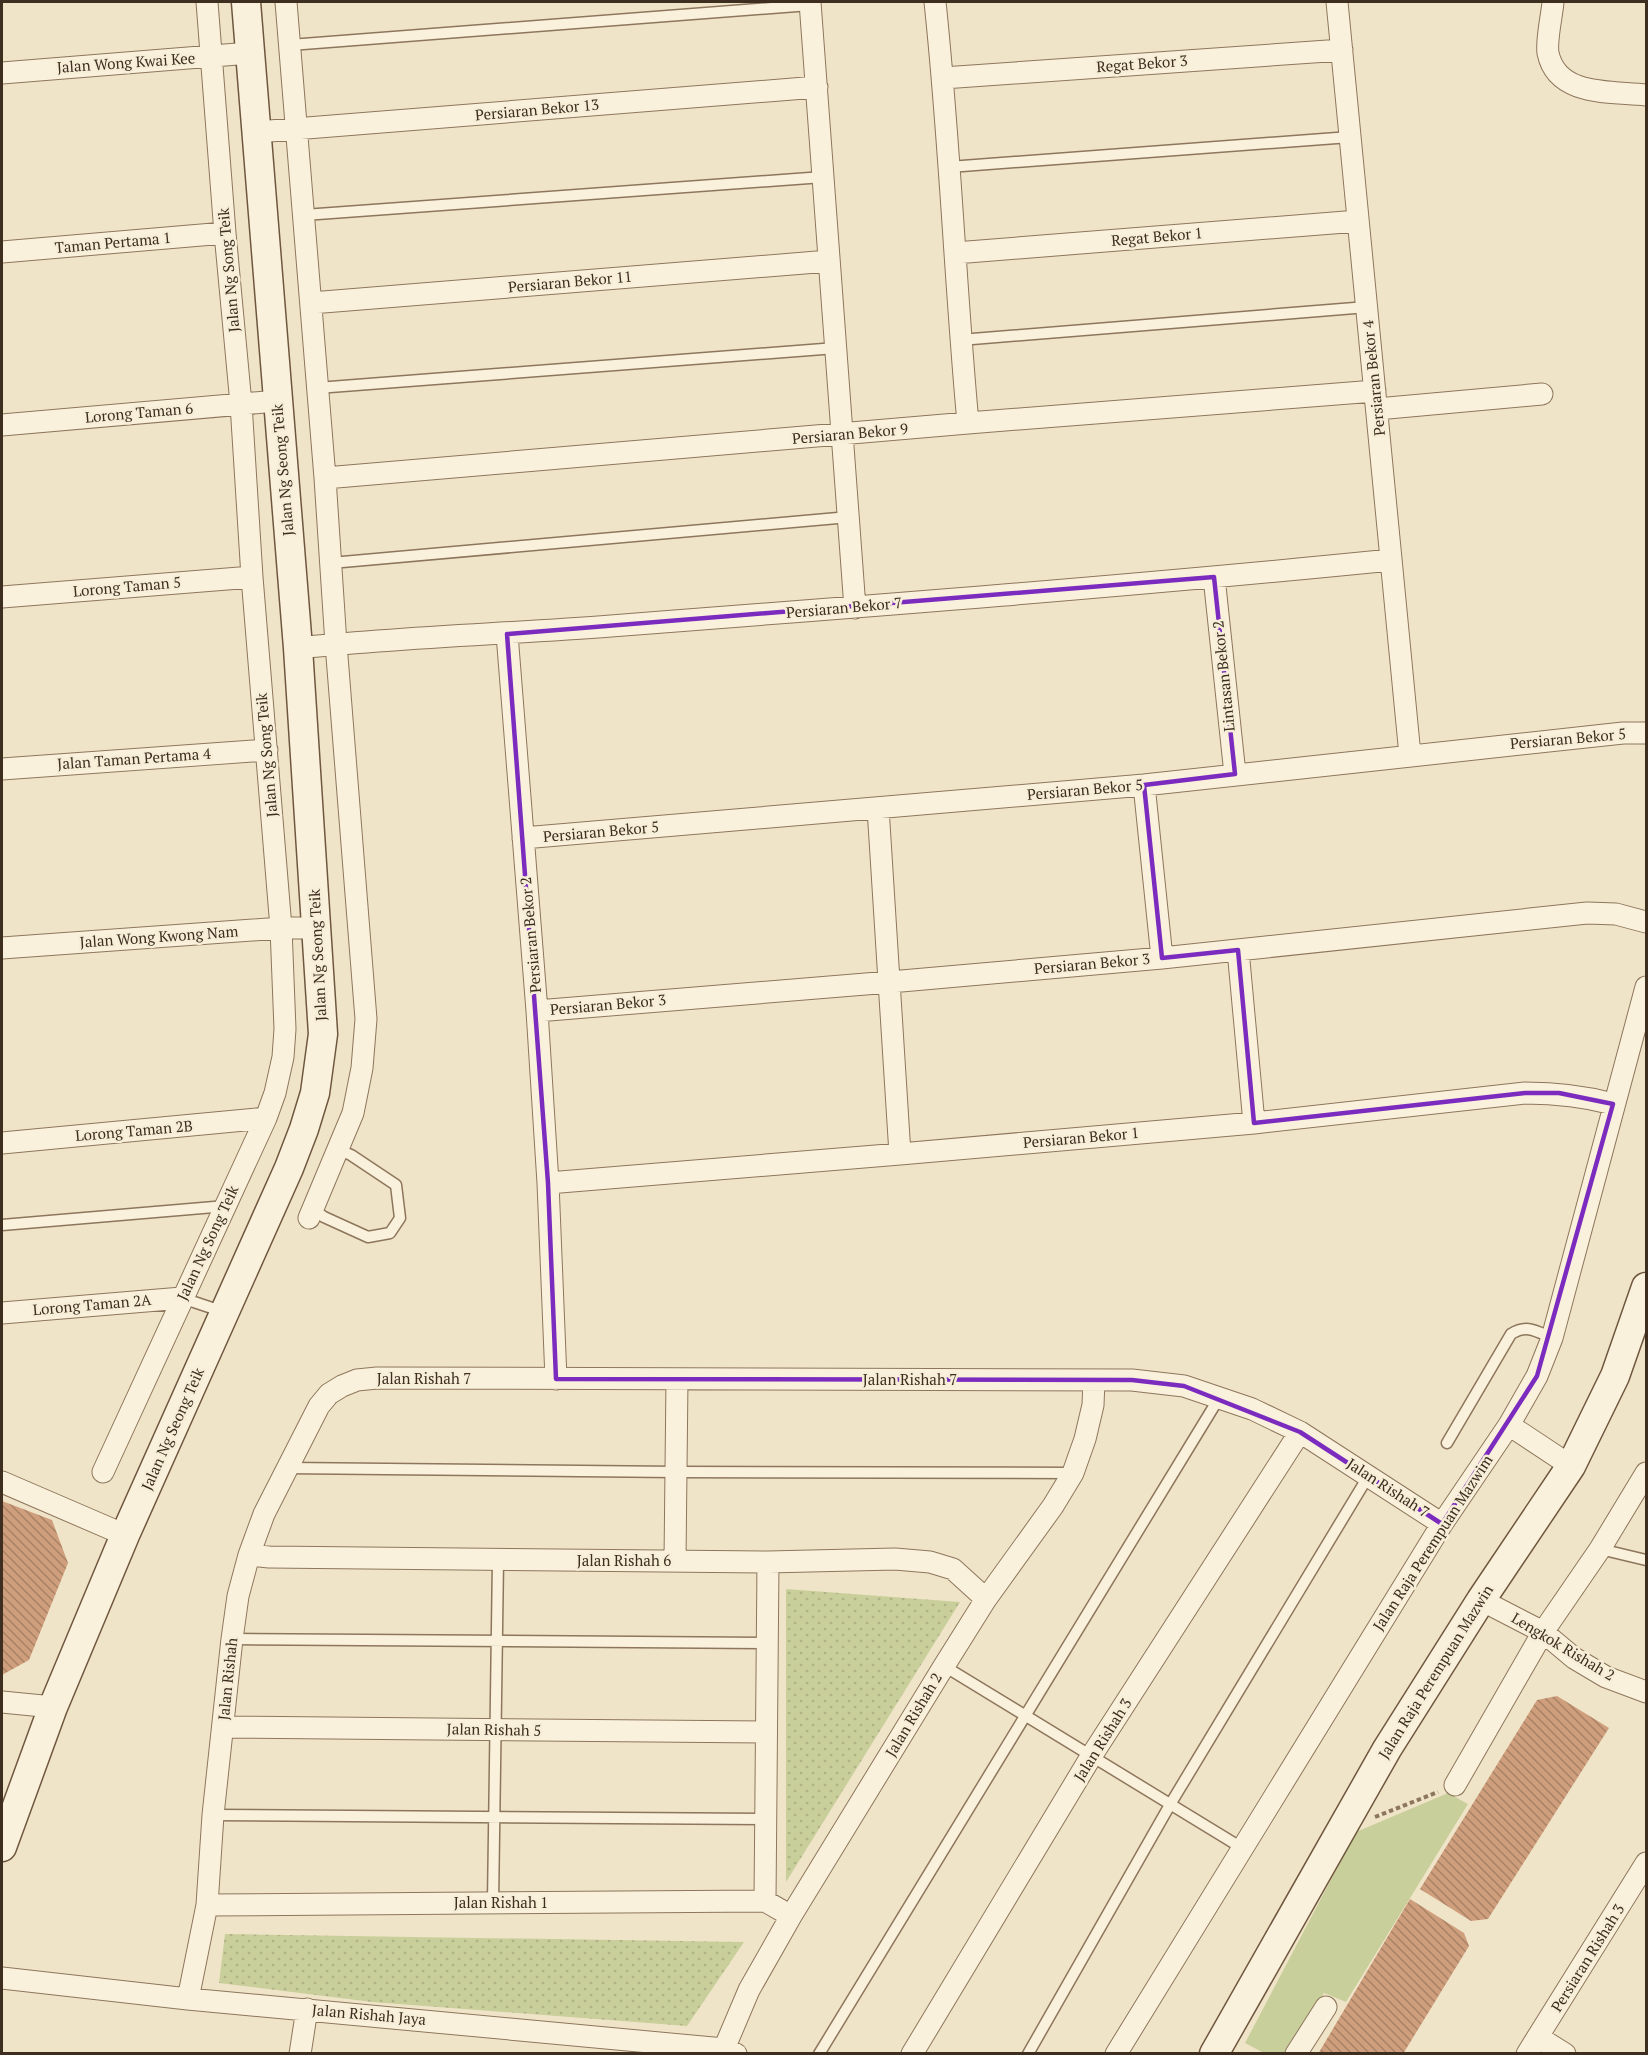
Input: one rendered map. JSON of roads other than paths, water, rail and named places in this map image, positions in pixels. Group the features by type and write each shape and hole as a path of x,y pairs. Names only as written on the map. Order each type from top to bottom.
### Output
{"main road":[{"name":"Jalan Ng Seong Teik","path":"2,1847 53,1707 125,1535 289,1168 315,1093 323,1034 298,648 246,2"},
{"name":"Jalan Raja Perempuan Mazwin","path":"1214,2054 1387,1749 1481,1600 1571,1466 1615,1376 1647,1287"}],"street":[{"name":"Jalan Ng Song Teik","path":"103,1472 266,1118 275,1093 283,1057 285,1029 281,928 252,577 242,404 225,233 207,2"},
{"path":"286,2 298,129 366,1019 362,1068 352,1113 310,1213"},
{"path":"935,2 943,78 960,340 968,423"},
{"name":"Persiaran Bekor 4","path":"1337,2 1410,755"},
{"path":"1553,2 1548,52 1558,76 1580,89 1647,95"},
{"path":"810,3 855,608"},
{"name":"Regat Bekor 3","path":"943,78 1342,50"},
{"name":"Jalan Wong Kwai Kee","path":"2,73 250,53"},
{"name":"Persiaran Bekor 13","path":"257,132 817,87"},
{"name":"Regat Bekor 1","path":"955,253 1358,221"},
{"name":"Taman Pertama 1","path":"2,252 225,233"},
{"name":"Persiaran Bekor 11","path":"311,303 829,261"},
{"name":"Persiaran Bekor 9","path":"325,478 968,423 1376,400 1542,394"},
{"name":"Lorong Taman 6","path":"2,425 277,401"},
{"name":"Persiaran Bekor 7","path":"298,648 855,608 1390,560"},
{"name":"Lorong Taman 5","path":"2,597 252,577"},
{"name":"Lintasan Bekor 2","path":"1214,577 1235,774"},
{"name":"Persiaran Bekor 2","path":"507,634 537,1011 548,1183 556,1379"},
{"name":"Persiaran Bekor 5","path":"523,838 1144,785 1410,755 1623,733 1647,733"},
{"name":"Jalan Taman Pertama 4","path":"2,769 267,750"},
{"path":"1144,785 1162,958"},
{"path":"878,808 900,1154"},
{"name":"Persiaran Bekor 3","path":"537,1011 1162,958 1587,913 1616,914 1647,922"},
{"name":"Jalan Wong Kwong Nam","path":"2,948 281,928 317,928"},
{"path":"1239,950 1254,1123"},
{"name":"Jalan Raja Perempuan Mazwim","path":"1116,2054 1442,1524 1509,1425 1537,1376 1551,1338 1613,1104 1647,987"},
{"name":"Persiaran Bekor 1","path":"548,1183 1254,1123 1525,1093 1559,1093 1613,1104"},
{"name":"Lorong Taman 2B","path":"2,1143 266,1118"},
{"name":"Lorong Taman 2A","path":"2,1313 182,1298"},
{"name":"Jalan Rishah 7","path":"342,1386 357,1380 377,1378 1132,1380 1184,1386 1252,1409 1300,1432 1369,1474 1442,1524"},
{"path":"675,1561 677,1379"},
{"name":"Jalan Rishah 2","path":"730,2051 749,1990 791,1916 986,1599 1053,1506 1073,1473 1088,1428 1093,1405 1094,1380"},
{"name":"Jalan Rishah","path":"188,1999 207,1905 213,1815 238,1596 249,1555 264,1514 286,1468 319,1406 342,1386"},
{"path":"1509,1425 1571,1466"},
{"name":"Jalan Rishah 3","path":"912,2054 1092,1755 1300,1432"},
{"path":"1455,1785 1543,1632 1600,1549 1647,1473"},
{"path":"2,1482 125,1535"},
{"name":"Jalan Rishah 6","path":"249,1555 768,1562 895,1559 930,1562 953,1569 986,1599"},
{"path":"768,1562 765,1901 791,1916"},
{"name":"Lengkok Rishah 2","path":"1481,1600 1543,1632 1574,1658 1606,1677 1647,1692"},
{"path":"2,1702 53,1707"},
{"name":"Jalan Rishah 5","path":"223,1727 765,1732"},
{"name":"Persiaran Rishah 3","path":"1533,2045 1640,1890 1647,1863"},
{"name":"Jalan Rishah 1","path":"207,1905 765,1901"},
{"name":"Jalan Rishah Jaya","path":"2,1978 188,1999 730,2051"},
{"path":"1296,2054 1326,2007"},
{"path":"300,2054 307,2009"},
{"path":"1533,2045 1565,2054"}],"lane":[{"path":"290,45 810,3"},
{"path":"949,167 1350,137"},
{"path":"304,215 823,177"},
{"path":"960,340 1367,307"},
{"path":"317,388 836,348"},
{"path":"331,563 849,517"},
{"path":"310,1213 368,1237 390,1233 400,1218 396,1185 351,1155 337,1149"},
{"path":"2,1225 226,1206"},
{"path":"182,1298 225,1312"},
{"path":"1447,1443 1511,1334 1519,1328 1529,1328 1551,1338"},
{"path":"819,2054 1219,1398"},
{"path":"286,1468 1073,1473"},
{"path":"1028,2054 1171,1803 1369,1474"},
{"path":"1600,1549 1647,1560"},
{"path":"493,1903 498,1560"},
{"path":"232,1640 766,1643"},
{"path":"944,1666 1242,1848"},
{"path":"213,1815 765,1819"}]}
